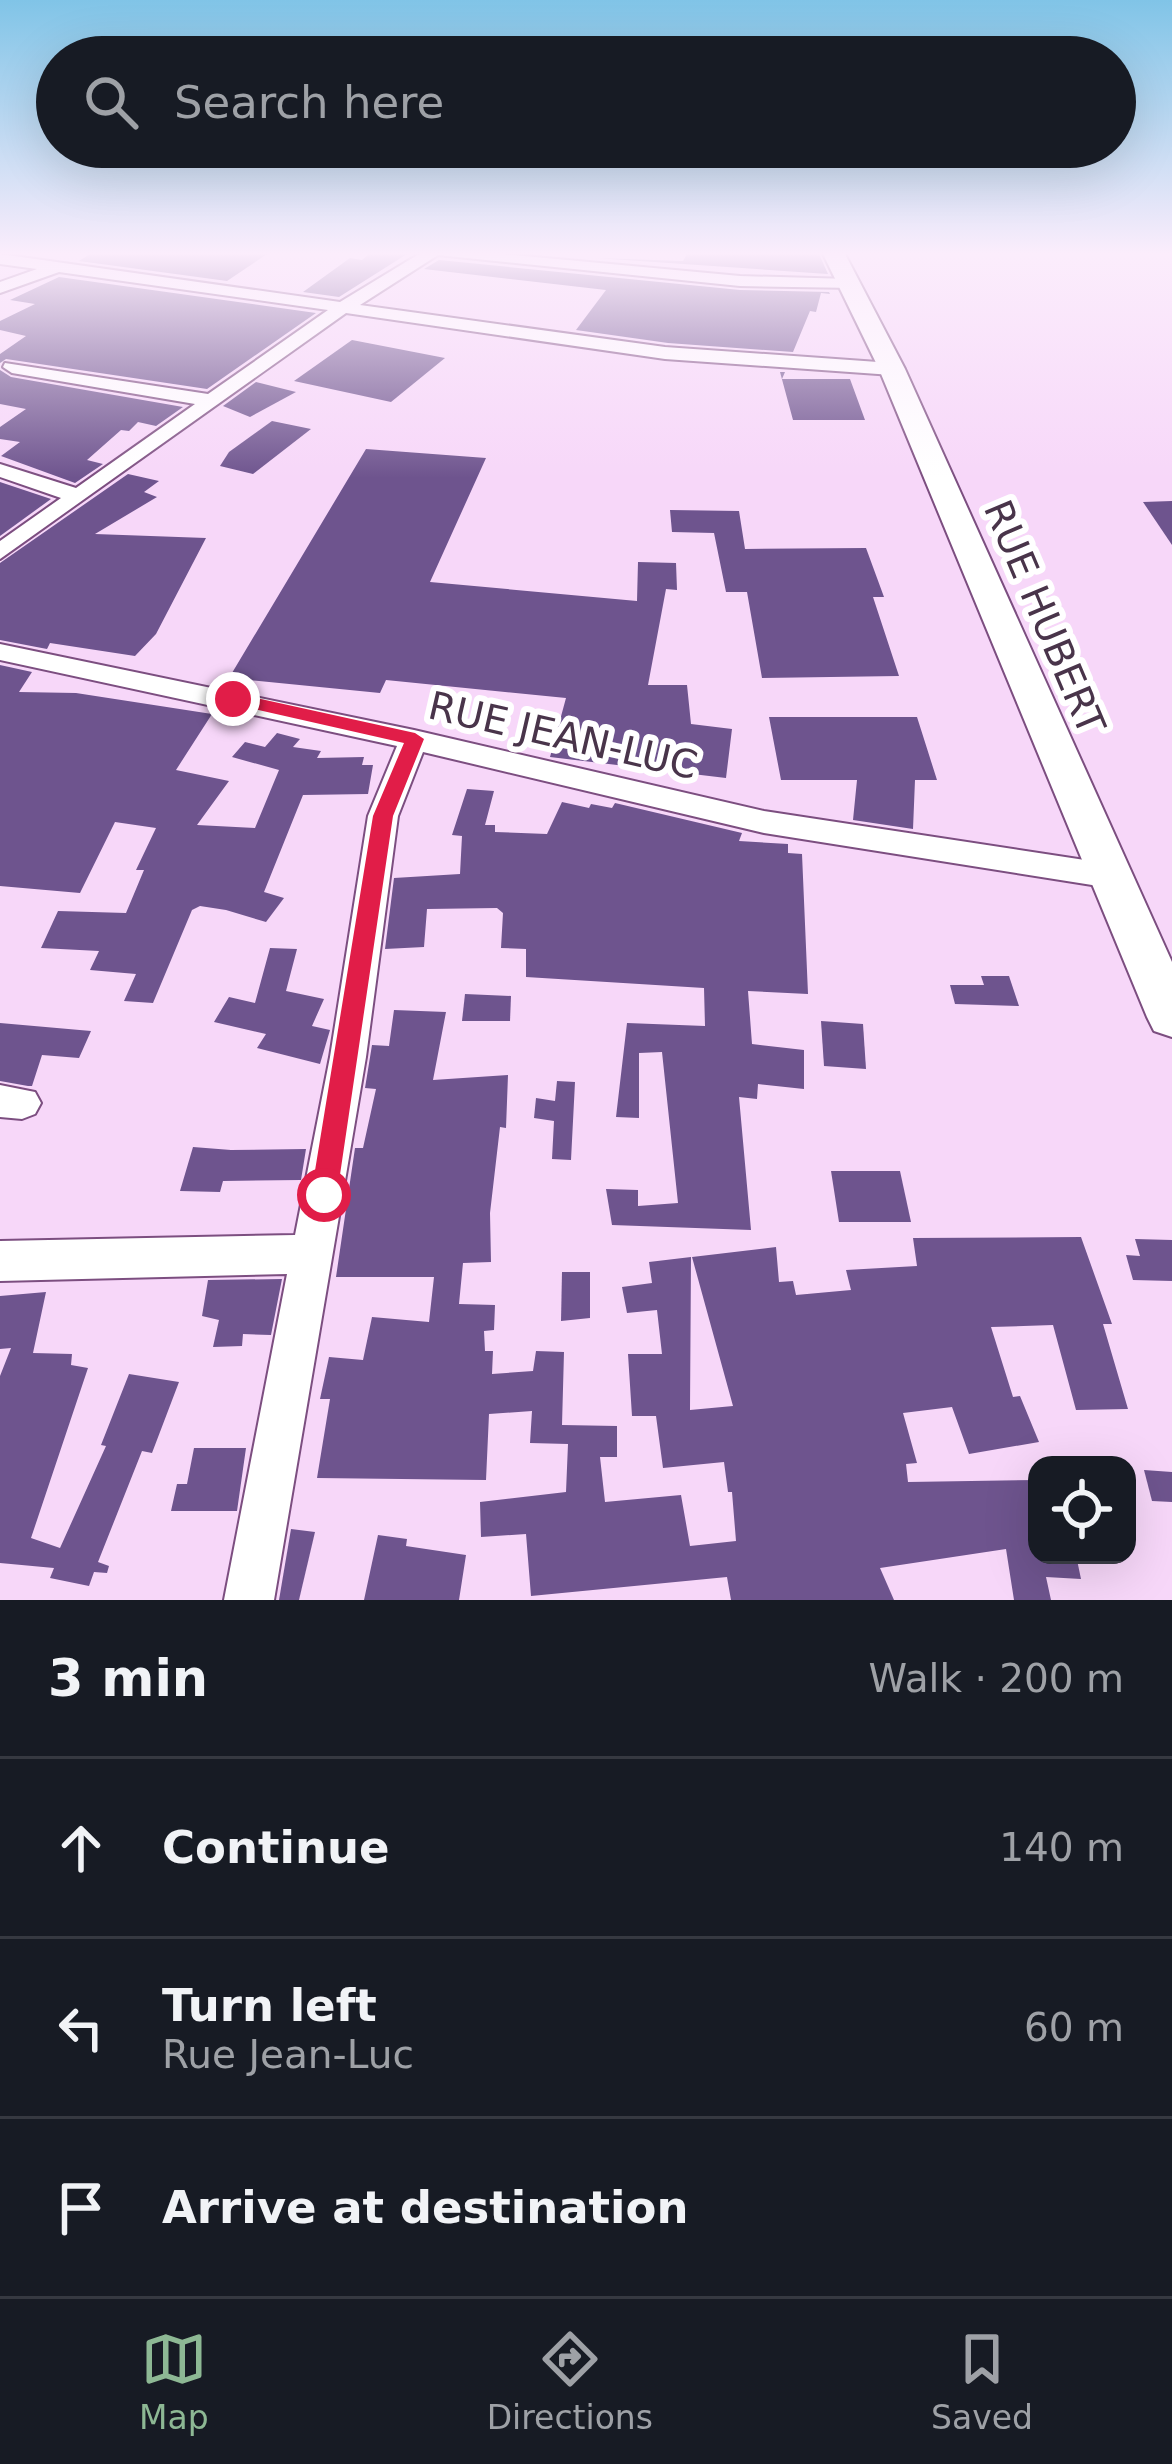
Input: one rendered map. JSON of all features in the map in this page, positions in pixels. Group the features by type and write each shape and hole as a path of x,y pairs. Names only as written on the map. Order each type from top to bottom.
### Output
{"street":[{"path":"0,551 313,329"},
{"path":"489,329 665,352 892,369"},
{"name":"RUE HUBERT","path":"872,329 1172,1017"},
{"path":"12,367 212,401"},
{"path":"0,470 78,496"},
{"name":"RUE JEAN-LUC","path":"1,654 415,739 764,822 1111,876"},
{"path":"249,1600 362,972 383,816 415,739"},
{"path":"0,1261 313,1254"}],"building":[{"path":"294,329 207,389 6,359 0,363 0,354 26,336 0,330"},
{"path":"803,329 793,352 668,343 576,330"},
{"path":"352,340 445,358 391,402 294,381"},
{"path":"0,370 11,377 183,407 156,426 138,422 129,431 121,430 87,460 103,464 75,483 1,456 20,442 0,439 0,427 26,409 0,404"},
{"path":"780,372 785,372 782,379 850,379 865,420 793,420"},
{"path":"256,382 296,392 250,417 223,406"},
{"path":"272,421 311,429 253,474 220,466 229,452"},
{"path":"366,449 486,458 430,582 637,601 638,562 676,563 677,590 666,589 648,685 687,685 691,724 732,729 726,778 550,757 566,698 386,680 380,693 229,678"},
{"path":"128,474 159,481 144,492 157,497 95,534 206,538 156,634 135,656 0,640 0,563"},
{"path":"0,482 51,499 0,536"},
{"path":"1172,501 1172,545 1143,502"},
{"path":"670,510 739,511 745,549 866,548 884,597 873,597 899,676 762,678 747,592 726,592 714,533 672,532"},
{"path":"0,665 32,672 19,692 76,693 212,714 176,770 229,781 197,825 255,828 279,770 232,757 245,742 265,747 277,733 300,739 293,747 321,751 317,758 364,757 362,765 373,765 368,794 303,795 264,892 284,898 266,922 226,910 200,906 192,910 153,1003 124,1001 136,974 90,970 99,951 41,948 58,911 126,913 144,870 136,870 156,828 115,822 80,893 0,886"},
{"path":"769,717 917,717 937,780 915,780 913,829 853,820 857,780 781,780"},
{"path":"467,789 494,791 485,825 495,825 495,832 547,834 562,802 589,808 591,804 612,808 615,803 742,833 739,841 788,844 788,853 802,854 808,994 748,991 752,1044 804,1050 804,1089 758,1084 757,1099 739,1097 751,1230 612,1225 606,1189 638,1190 638,1206 678,1203 662,1052 639,1053 639,1118 616,1117 627,1023 705,1026 704,988 526,977 526,949 501,948 503,913 497,908 427,909 424,947 385,949 394,878 460,874 462,836 452,835"},
{"path":"270,948 297,949 286,991 324,999 312,1026 330,1030 320,1064 257,1048 266,1034 214,1022 229,997 255,1003"},
{"path":"981,976 1009,976 1019,1006 955,1004 950,985 984,985"},
{"path":"465,994 511,996 510,1021 462,1021"},
{"path":"394,1010 446,1012 433,1080 508,1075 506,1128 500,1127 490,1213 491,1262 463,1263 459,1304 495,1305 494,1330 484,1331 485,1351 493,1351 492,1374 533,1371 536,1351 564,1352 562,1425 617,1426 617,1457 600,1457 605,1502 681,1495 690,1546 736,1541 732,1492 728,1492 724,1462 663,1468 656,1416 632,1416 628,1354 662,1354 657,1310 627,1313 622,1287 652,1283 649,1262 691,1257 690,1410 733,1406 692,1257 776,1247 779,1282 793,1281 796,1295 851,1290 846,1270 917,1266 913,1238 1081,1237 1112,1324 1103,1324 1128,1409 1076,1410 1053,1325 991,1327 1013,1397 1020,1396 1039,1442 969,1454 952,1407 903,1413 917,1463 906,1464 908,1482 1028,1480 1028,1564 1078,1564 1081,1579 1046,1577 1051,1600 1014,1600 1006,1549 880,1568 894,1600 731,1600 727,1577 531,1596 526,1534 481,1537 480,1502 566,1492 568,1444 530,1443 532,1411 489,1414 486,1480 317,1478 330,1399 320,1399 329,1357 363,1360 372,1317 429,1322 434,1277 336,1277 355,1148 363,1148 376,1089 365,1088 372,1045 389,1046"},
{"path":"821,1021 863,1024 866,1069 824,1066"},
{"path":"0,1023 91,1031 79,1058 42,1055 32,1086 28,1086 0,1081"},
{"path":"557,1081 575,1082 571,1160 552,1159 554,1121 534,1118 536,1098 555,1101"},
{"path":"193,1147 306,1149 301,1180 223,1181 220,1192 180,1191"},
{"path":"831,1171 900,1171 911,1222 839,1222"},
{"path":"1135,1239 1172,1240 1172,1281 1133,1280 1126,1255 1140,1256"},
{"path":"562,1272 590,1272 590,1318 561,1321"},
{"path":"282,1279 271,1335 243,1334 242,1346 213,1347 219,1320 202,1316 208,1280"},
{"path":"46,1292 33,1353 72,1354 71,1365 88,1368 31,1538 60,1548 106,1446 101,1445 129,1374 179,1382 152,1453 142,1451 98,1562 109,1566 107,1573 94,1572 89,1586 50,1578 54,1568 0,1563 0,1376 11,1348 0,1349 0,1296"},
{"path":"194,1448 246,1448 237,1511 171,1511 177,1484 187,1484"},
{"path":"1144,1470 1172,1472 1172,1502 1152,1501"},
{"path":"291,1529 315,1532 299,1600 279,1600"},
{"path":"378,1535 407,1539 406,1546 466,1555 459,1600 364,1600"}],"route":[{"path":"233,699 415,739 383,816 366,950 324,1195"}]}
